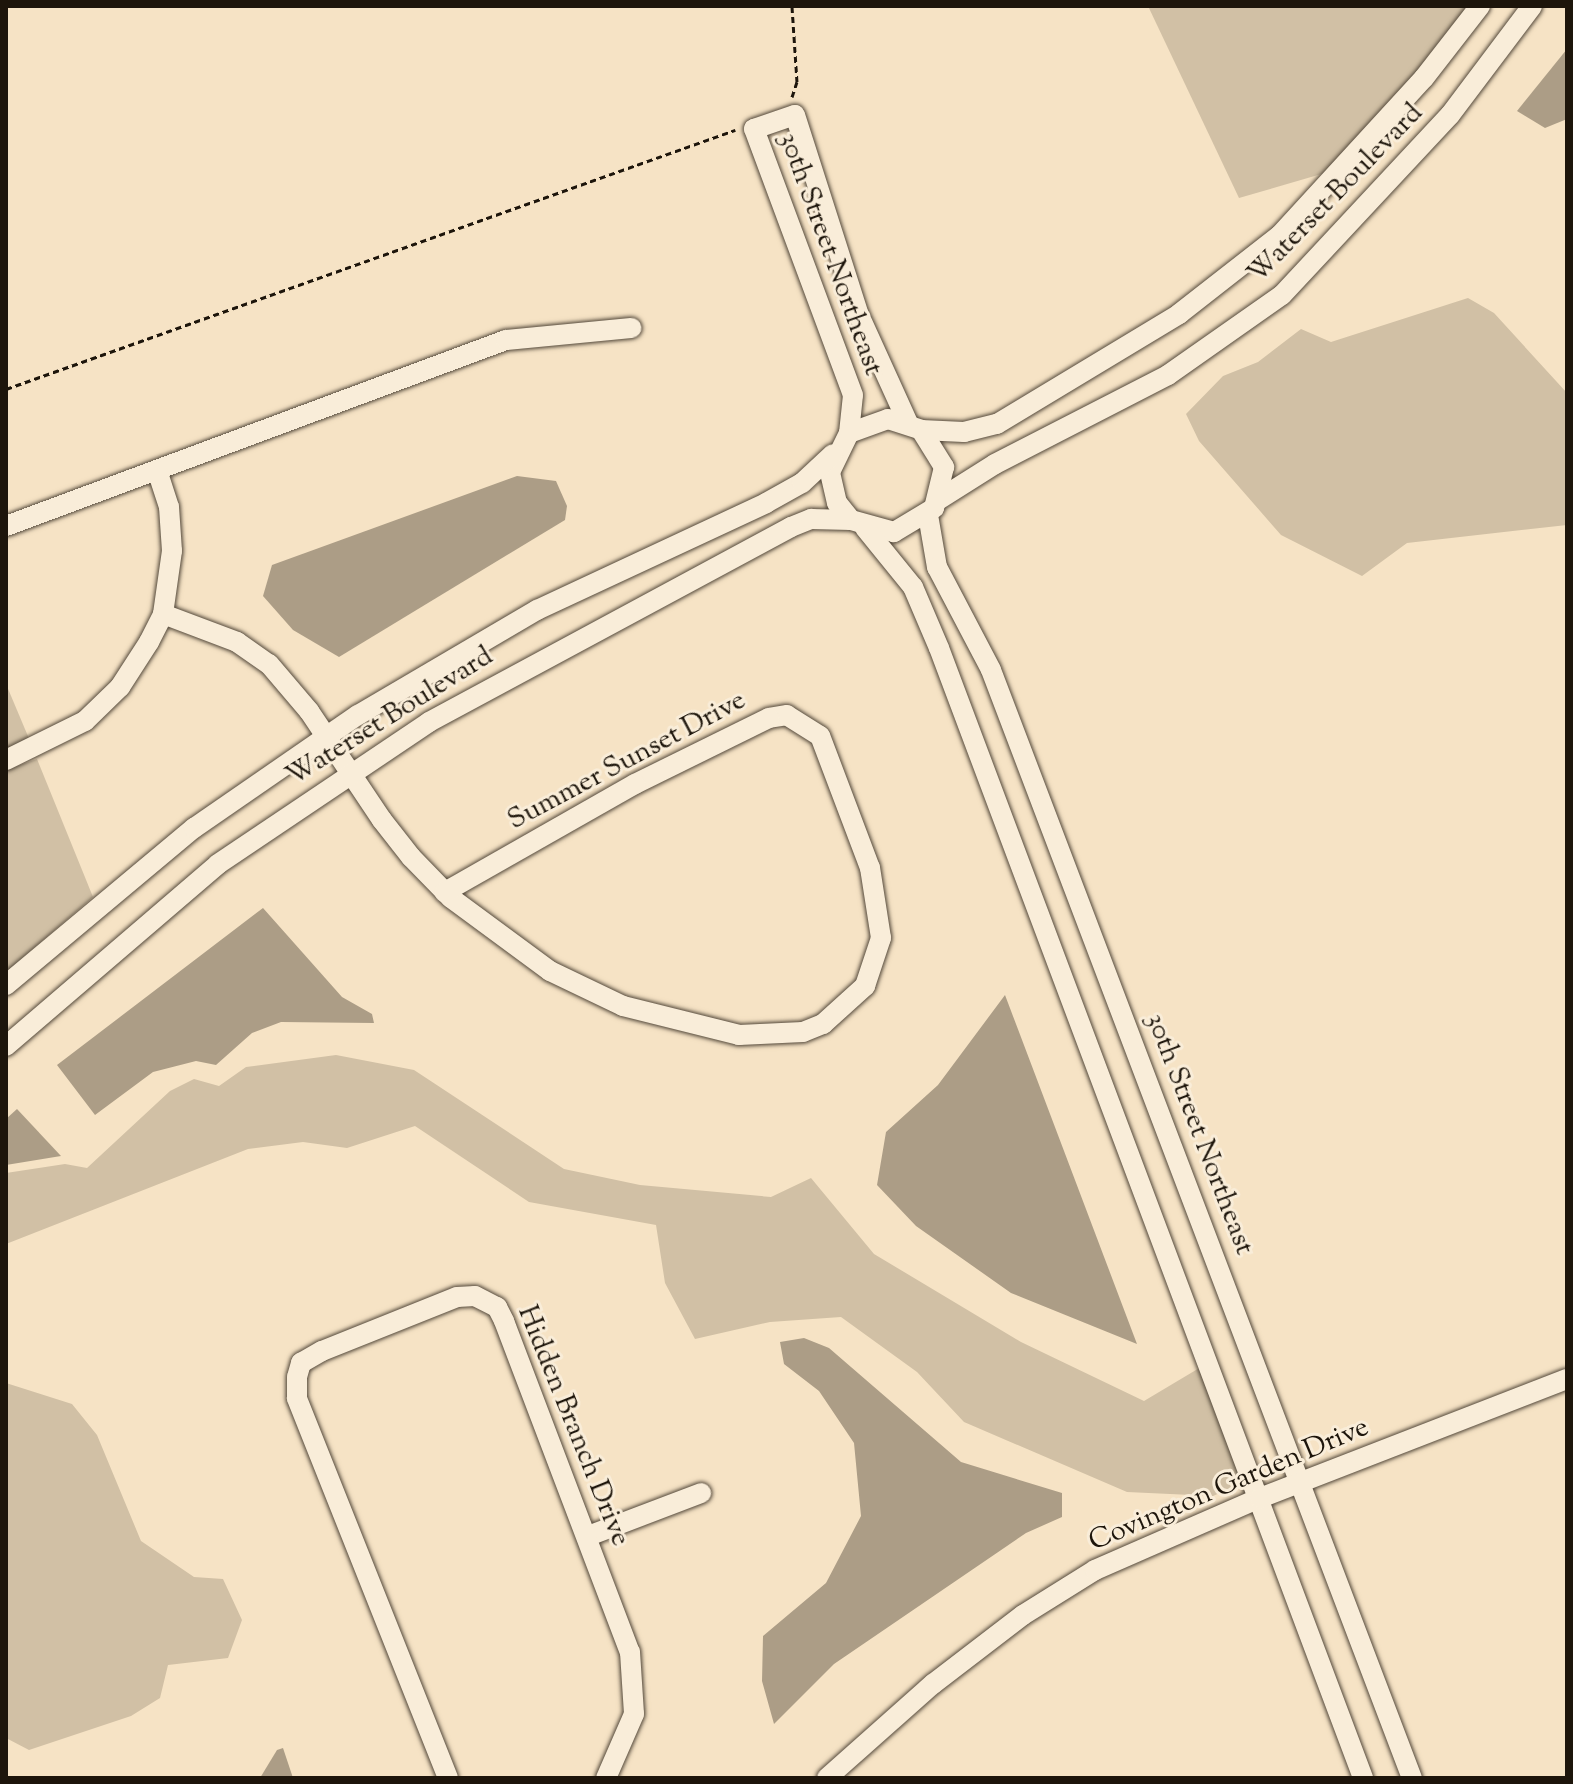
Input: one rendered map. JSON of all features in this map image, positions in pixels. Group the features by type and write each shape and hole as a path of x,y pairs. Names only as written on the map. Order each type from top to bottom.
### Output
{"street":[{"name":"Waterset Boulevard","path":"914,426 964,432 997,424 1226,281 1280,235 1424,78 1480,6"},
{"name":"Waterset Boulevard","path":"933,508 995,464 1168,375 1282,295 1450,115 1532,6"},
{"name":"30th Street Northeast","path":"849,433 853,395 754,129 795,115 859,315 914,426"},
{"path":"6,526 506,340 631,328"},
{"path":"858,524 894,532 933,508 944,467 914,426 877,420 849,433 836,451 830,483 858,524 913,587 939,648 1363,1778"},
{"name":"Waterset Boulevard","path":"6,985 194,828 327,736 537,610 766,503 802,483 836,451"},
{"path":"6,760 85,721 131,673 163,614 171,525 157,471"},
{"name":"30th Street Northeast","path":"933,508 937,567 991,670 1303,1483 1412,1778"},
{"name":"Waterset Boulevard","path":"6,1046 218,864 350,773 484,690 791,527 811,519 858,524"},
{"name":"Summer Sunset Drive","path":"163,614 237,642 269,664 327,736 350,773 445,892 550,971 623,1006 739,1035 779,1037 823,1024 865,986 881,938 870,868 820,736 787,715 769,718 635,784 445,892"},
{"name":"Hidden Branch Drive","path":"448,1778 297,1398 301,1363 457,1297 486,1299 504,1321 588,1536 636,1683 634,1714 606,1778"},
{"name":"Covington Garden Drive","path":"827,1778 1023,1615 1095,1570 1260,1498 1567,1379"},
{"path":"588,1536 701,1493"}],"path":[{"path":"789,105 797,82 792,6"},
{"path":"6,389 743,127"}],"shaded area":[{"path":"1148,6 1474,6 1342,168 1239,198"},
{"path":"1567,49 1567,119 1545,128 1517,111"},
{"path":"1468,298 1494,313 1567,393 1567,525 1407,543 1362,576 1281,535 1199,441 1186,414 1223,376 1258,362 1301,329 1331,342"},
{"path":"517,476 556,481 567,506 565,520 339,657 293,630 263,596 272,565"},
{"path":"6,684 30,741 6,750"},
{"path":"37,759 93,897 6,972 6,770"},
{"path":"263,908 342,997 372,1014 374,1023 281,1022 252,1033 216,1065 196,1061 153,1072 95,1115 57,1065"},
{"path":"1005,995 1137,1344 1011,1293 916,1226 877,1185 886,1132 938,1085"},
{"path":"336,1055 414,1070 564,1169 640,1185 771,1197 811,1178 874,1254 1021,1342 1144,1401 1201,1367 1244,1482 1213,1496 1127,1492 964,1422 917,1372 841,1317 770,1322 695,1339 665,1283 656,1225 529,1202 415,1126 347,1148 303,1142 248,1149 6,1244 6,1173 65,1164 87,1168 170,1091 194,1079 219,1086 246,1067"},
{"path":"17,1109 61,1156 6,1165 6,1119"},
{"path":"804,1338 829,1348 961,1462 1062,1493 1062,1517 1026,1533 834,1664 774,1724 762,1681 763,1636 826,1583 861,1516 854,1443 819,1391 784,1364 780,1342"},
{"path":"6,1383 72,1404 97,1435 141,1541 194,1577 223,1579 242,1620 228,1658 168,1665 160,1698 131,1716 29,1750 6,1738"},
{"path":"283,1748 293,1778 260,1778 277,1750"}]}
